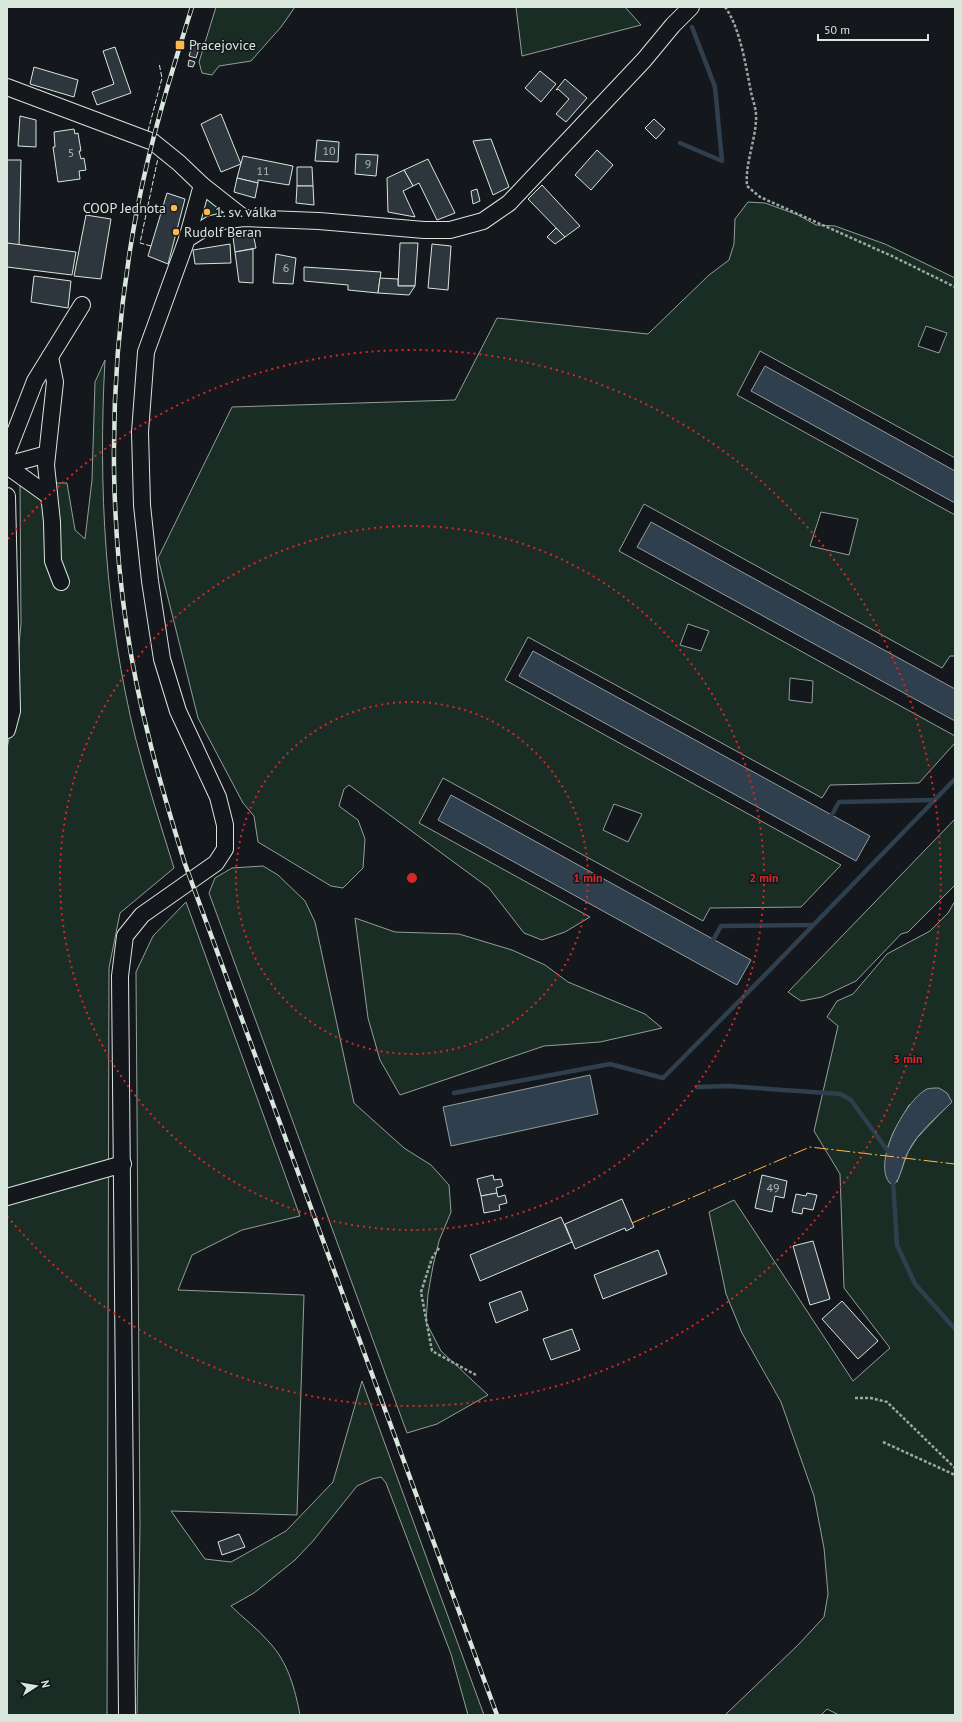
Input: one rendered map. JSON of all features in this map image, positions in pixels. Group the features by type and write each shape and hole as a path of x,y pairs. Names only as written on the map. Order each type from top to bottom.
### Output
{"street":[{"path":"187,239 212,224 244,218 319,221 424,230 450,230 483,221 509,203 644,60 673,25 691,7"},
{"path":"7,87 152,142 179,163 202,185 244,218"},
{"path":"127,1715 123,1164 120,976 125,936 142,915 216,863 225,849 225,824 218,797 178,710 162,660 150,581 142,505 140,432 146,352 187,239 202,185"},
{"path":"7,453 35,380 82,305"},
{"path":"50,357 55,382 46,465 53,560 61,582"},
{"path":"7,466 47,454"},
{"path":"7,466 49,496"},
{"path":"7,496 12,711 7,730"},
{"path":"7,1197 123,1164"}],"path":[{"path":"725,7 731,15 742,53 756,118 752,152 746,174 747,186 760,197 894,257 955,287"},
{"path":"439,1248 432,1258 421,1292 432,1352 476,1375"},
{"path":"855,1398 871,1398 887,1402 955,1468"},
{"path":"883,1442 955,1475"}],"green space":[{"path":"216,7 295,7 281,27 251,61 219,66 212,75 202,73 199,62"},
{"path":"516,7 625,7 641,25 522,56"},
{"path":"208,199 221,209 224,214 203,220 200,219 205,200"},
{"path":"748,202 765,203 798,215 816,225 835,226 885,244 955,278 955,458 760,351 737,395 955,515 955,656 950,656 942,668 644,504 619,551 955,736 955,743 919,783 830,785 822,798 528,637 505,680 841,865 801,907 710,908 703,921 443,778 419,823 590,917 565,932 542,940 524,933 489,888 349,785 344,789 339,806 358,820 365,839 363,868 343,888 331,886 258,842 254,816 243,803 198,718 158,558 232,407 455,400 497,318 648,334 709,275 729,260 734,244 735,219","holes":["926,326 947,333 939,353 918,346","821,512 858,519 849,555 810,546","688,624 709,631 701,651 680,645","790,678 813,681 812,703 789,700","614,804 642,814 628,842 603,830"]},
{"path":"105,360 103,456 106,551 117,646 125,693 136,740 174,868 120,913 109,968 107,1715 7,1715 7,748 10,734 21,624 20,483 67,483 75,530 85,539 92,480 95,382"},
{"path":"955,819 955,885 908,932 901,934 856,981 822,997 801,1001 788,992"},
{"path":"263,866 278,875 305,901 315,922 354,1103 404,1148 431,1165 449,1185 451,1212 439,1241 433,1266 428,1294 426,1322 441,1351 488,1395 437,1424 407,1433 209,893 215,878 232,868"},
{"path":"955,901 955,1715 839,1715 827,1709 821,1715 725,1715 798,1645 824,1617 828,1594 824,1548 814,1496 781,1402 742,1333 726,1294 709,1212 734,1200 853,1381 890,1348 844,1288 840,1174 814,1131 838,1026 827,1017 837,1001 853,994 887,954 930,931 948,913","holes":["951,1102 917,1138 908,1152 897,1182 887,1149 893,1133 909,1105"]},
{"path":"186,902 300,1216 242,1230 192,1255 178,1290 304,1295 297,1515 171,1511 205,1559 231,1562 286,1531 333,1482 362,1381 484,1715 468,1715 451,1654 386,1483 381,1477 372,1479 357,1486 313,1541 295,1560 254,1593 231,1606 265,1637 276,1650 290,1676 300,1715 137,1715 140,1526 136,972 153,936"},
{"path":"355,918 395,932 459,934 512,950 545,965 568,982 645,1014 662,1028 600,1042 544,1046 400,1095 380,1060 368,1018"}],"water":[{"path":"765,366 955,471 955,503 751,391"},
{"path":"651,522 955,689 955,721 637,547"},
{"path":"533,651 870,836 856,861 519,676"},
{"path":"451,795 751,960 737,985 438,820"},
{"path":"590,1075 598,1114 451,1146 443,1107"},
{"path":"939,1088 947,1093 952,1102 928,1126 912,1145 906,1156 900,1174 893,1186 886,1177 885,1165 887,1150 892,1135 909,1106 918,1096 927,1089"}],"building":[{"path":"193,43 200,45 196,58 189,56"},
{"path":"115,47 131,93 97,105 92,92 114,84 103,51"},
{"path":"189,60 195,62 193,67 188,66"},
{"path":"34,67 78,80 74,97 30,84"},
{"path":"540,71 556,84 541,102 525,88"},
{"path":"565,79 587,98 566,122 556,114 569,99 558,89 556,90"},
{"path":"221,114 241,164 221,172 201,124"},
{"path":"20,116 36,120 36,147 18,146"},
{"path":"654,119 665,129 656,139 645,128"},
{"path":"74,129 75,134 78,133 81,151 79,151 81,159 84,158 86,170 79,171 80,179 58,182 53,147 55,147 54,132"},
{"path":"491,139 509,187 493,195 473,141"},
{"path":"317,140 339,142 338,162 315,161"},
{"path":"597,150 613,165 591,190 575,175"},
{"path":"356,154 378,155 376,176 355,174"},
{"path":"243,156 293,166 289,185 258,180 258,183 237,178"},
{"path":"428,159 455,213 437,220 419,183 413,186 404,170"},
{"path":"7,160 21,160 19,246 7,243"},
{"path":"297,167 312,167 313,186 297,186"},
{"path":"404,170 413,186 403,191 415,217 388,212 387,178"},
{"path":"237,178 258,183 255,198 234,192"},
{"path":"542,185 580,226 565,237 528,199"},
{"path":"297,186 313,186 314,205 296,203"},
{"path":"477,189 480,201 473,204 471,191"},
{"path":"167,193 185,199 168,264 148,256"},
{"path":"86,215 111,219 101,279 74,276"},
{"path":"556,228 565,237 555,244 547,237"},
{"path":"253,233 256,248 235,252 233,237"},
{"path":"7,243 76,252 72,275 7,267"},
{"path":"400,243 418,243 415,286 398,286"},
{"path":"230,244 231,263 195,264 193,250"},
{"path":"432,244 451,246 448,290 428,288"},
{"path":"253,249 253,283 239,282 235,252"},
{"path":"276,254 296,258 293,284 273,283"},
{"path":"304,267 381,272 378,293 348,290 348,285 304,281"},
{"path":"34,276 71,281 68,308 31,302"},
{"path":"380,278 398,279 398,286 415,286 409,295 378,293"},
{"path":"493,1175 494,1180 501,1179 503,1186 496,1188 497,1193 481,1196 477,1179"},
{"path":"762,1175 787,1181 784,1198 775,1196 772,1212 755,1208"},
{"path":"497,1193 498,1197 505,1195 507,1203 499,1205 500,1210 484,1213 481,1196"},
{"path":"807,1193 817,1195 813,1210 803,1208 802,1214 792,1212 796,1194 806,1196"},
{"path":"622,1199 634,1227 626,1231 625,1228 575,1249 565,1224"},
{"path":"561,1217 572,1242 480,1281 470,1255"},
{"path":"813,1241 830,1299 810,1305 793,1246"},
{"path":"658,1250 667,1274 603,1299 594,1275"},
{"path":"521,1291 528,1310 496,1323 489,1303"},
{"path":"842,1301 878,1341 858,1359 822,1319"},
{"path":"572,1329 580,1350 551,1360 543,1339"},
{"path":"239,1534 245,1547 222,1555 218,1542"}],"waterway":[{"path":"680,143 722,161 715,87 692,27"},
{"path":"454,1093 610,1064 663,1078 955,779"},
{"path":"829,820 839,802 935,800"},
{"path":"711,944 721,926 813,925"},
{"path":"697,1087 728,1086 841,1094 851,1100 890,1154"},
{"path":"893,1180 897,1245 915,1284 955,1329"}],"railway":[{"path":"192,7 176,57 142,185 126,275 119,341 115,408 114,475 117,541 124,608 134,673 157,770 185,864 497,1715"}],"fence":[{"path":"148,131 162,78 159,63"},
{"path":"151,246 140,243 158,158"}],"power":[{"path":"632,1223 810,1147 955,1164"}],"place":[{"name":"Pracejovice","path":"180,45"},
{"name":"COOP Jednota","path":"174,208"},
{"name":"1. sv. válka","path":"207,212"},
{"name":"Rudolf Beran","path":"176,232"}]}
